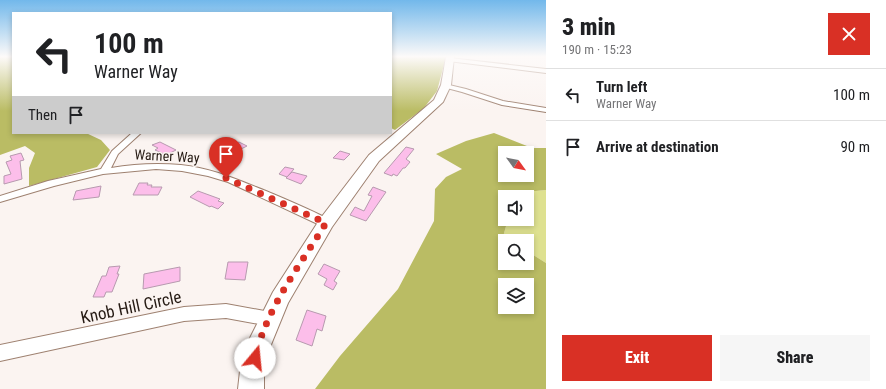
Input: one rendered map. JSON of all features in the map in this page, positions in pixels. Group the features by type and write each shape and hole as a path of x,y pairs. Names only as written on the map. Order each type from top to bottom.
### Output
{"main road":[{"path":"251,389 252,370 258,346 270,319 280,298 326,223 374,158 434,107 442,95 447,75"}],"street":[{"path":"445,86 464,90 504,104 546,110"},
{"path":"105,170 115,153 136,134"},
{"name":"Warner Way","path":"0,199 68,178 105,170 135,167 170,168 208,173 241,185 326,223"},
{"name":"Knob Hill Circle","path":"0,353 184,314 226,311 270,319"}],"green space":[{"path":"546,190 546,263 534,255 534,234 504,234 506,226 534,226 534,191"}],"shaded area":[{"path":"0,75 12,75 12,134 88,134 101,140 110,150 97,167 29,186 29,168 35,153 25,146 0,155"},
{"path":"392,75 441,75 437,91 424,108 395,130 392,128"},
{"path":"494,133 527,146 498,146 498,182 534,182 534,148 546,148 546,190 498,190 498,226 506,226 504,234 498,234 498,270 534,270 534,255 546,263 546,389 315,389 340,356 398,289 434,221 435,189 446,177 462,169 436,154 466,141"}],"building":[{"path":"160,142 176,150 166,155 155,150 158,148 152,145"},
{"path":"239,142 247,146 235,152 227,147"},
{"path":"406,147 414,149 406,159 410,162 405,168 403,168 397,176 384,173"},
{"path":"340,151 350,154 344,160 333,158"},
{"path":"21,153 24,160 20,161 22,179 4,184 4,176 11,174 6,162 12,160 10,156"},
{"path":"285,167 294,169 287,177 279,174"},
{"path":"292,172 307,176 301,184 286,178"},
{"path":"139,183 148,183 147,185 152,185 151,187 162,187 158,195 133,195"},
{"path":"101,186 99,197 73,200 76,191"},
{"path":"373,187 386,192 366,221 350,215 355,207 364,211 372,196 368,195"},
{"path":"198,191 220,199 218,201 224,203 218,209 211,206 210,207 190,197"},
{"path":"228,262 248,262 245,280 225,279"},
{"path":"324,264 340,271 334,281 337,283 333,290 324,285 327,279 318,274"},
{"path":"120,266 117,274 119,274 112,292 106,292 104,297 93,297 102,276 106,276 109,267"},
{"path":"180,267 180,281 143,289 144,274"},
{"path":"307,310 326,316 322,331 317,329 312,346 296,340"}],"route":[{"path":"226,178 314,216 326,223 280,298 258,346 255,358"}]}
